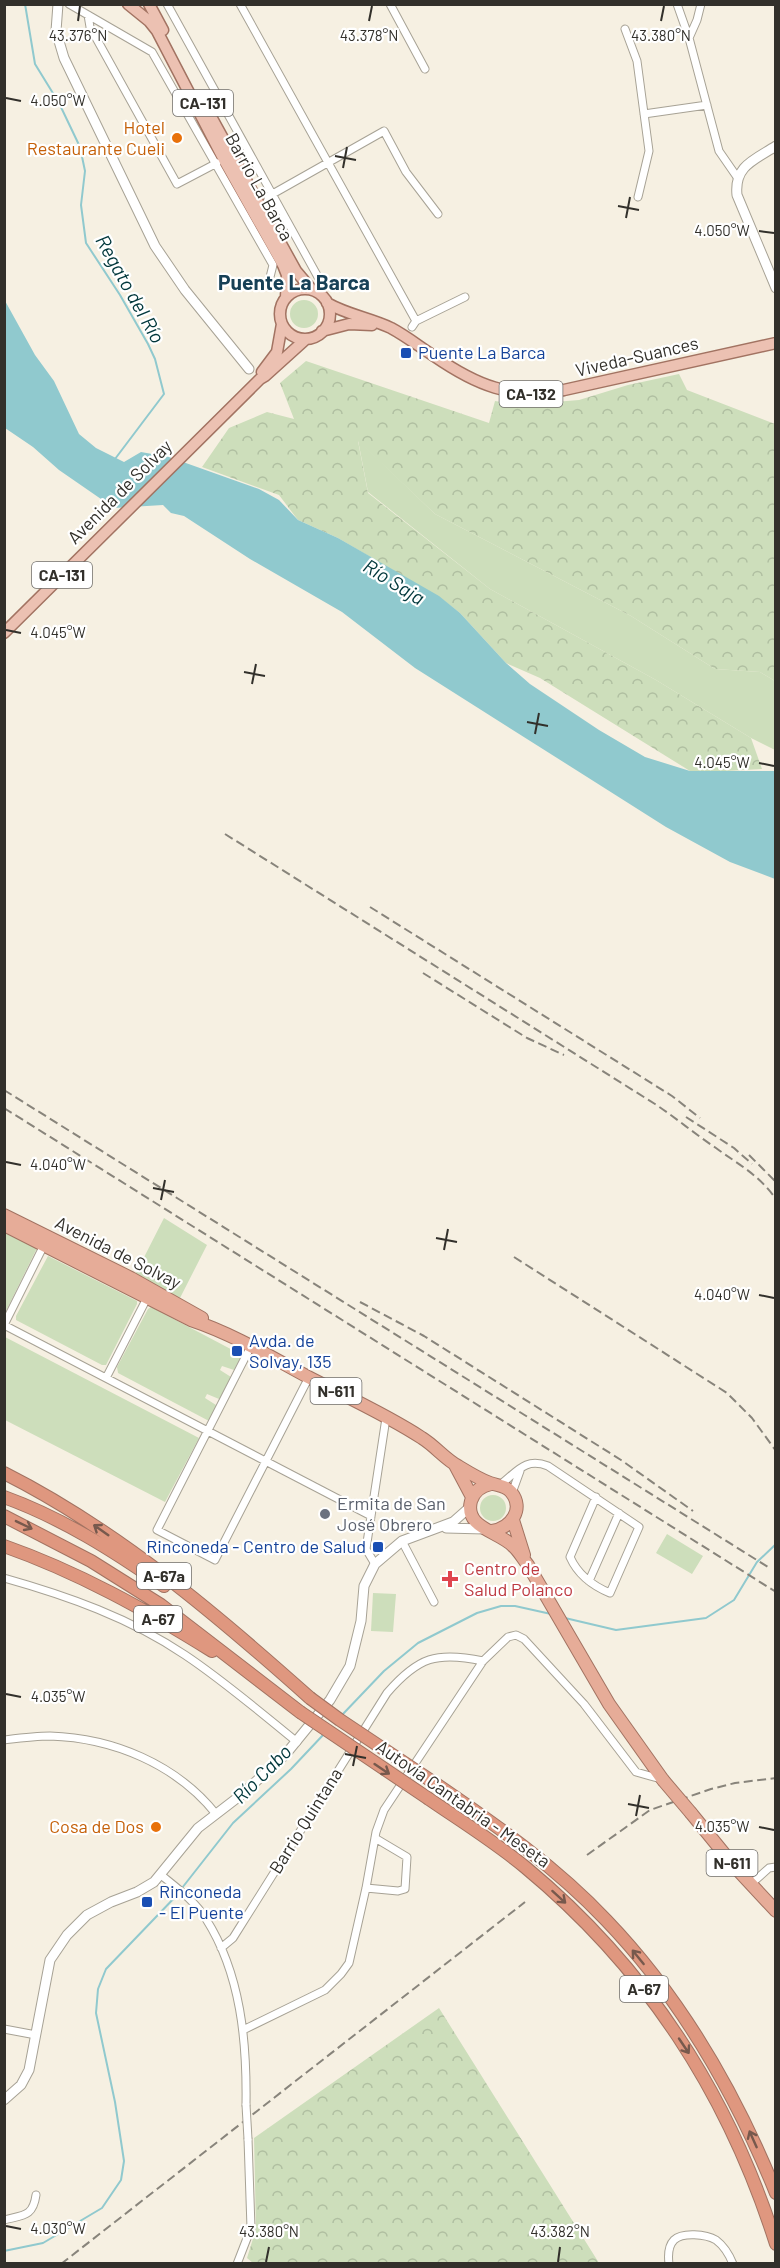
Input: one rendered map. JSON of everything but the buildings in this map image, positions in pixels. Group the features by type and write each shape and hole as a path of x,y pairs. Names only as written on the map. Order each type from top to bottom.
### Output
{"highway":[{"name":"Avenida de Solvay","path":"4,1215 195,1312 212,1327"},
{"name":"Avenida de Solvay","path":"4,1225 191,1320 212,1327 251,1346 422,1438 454,1464"},
{"name":"N-611","path":"454,1464 512,1493 516,1508 513,1520 528,1565"},
{"name":"N-611","path":"454,1464 471,1502 473,1520 513,1546 528,1565 624,1728 663,1780 735,1867 776,1911"},
{"name":"A-67a","path":"4,1473 71,1510 119,1542 223,1623 310,1698"},
{"path":"471,1502 477,1491 496,1484"},
{"name":"A-67","path":"4,1497 68,1525 132,1564 310,1698"},
{"name":"A-67a","path":"4,1516 91,1561 161,1605 300,1712"},
{"path":"488,1529 500,1530 513,1520"},
{"name":"A-67","path":"4,1546 68,1572 141,1609 216,1654 300,1712"},
{"name":"Autovía Cantabria - Meseta","path":"310,1698 501,1829 549,1867 606,1919 662,1987 712,2059 741,2111 776,2193"},
{"name":"Autovía Cantabria - Meseta","path":"300,1712 505,1852 558,1896 598,1935 654,2000 702,2072 737,2140 776,2244"}],"main road":[{"name":"Barrio La Barca","path":"128,4 149,21 157,31 220,162 287,275 286,297"},
{"name":"Barrio La Barca","path":"149,4 263,196 264,213 298,274 312,290"},
{"path":"220,162 230,162 244,187 263,196 256,207 272,237 273,248"},
{"path":"286,297 300,290 312,290"},
{"name":"CA-131","path":"312,290 321,295 327,303"},
{"name":"CA-131","path":"260,379 261,372 278,349 282,324 280,310 286,297"},
{"path":"322,331 330,316 327,303"},
{"name":"Viveda-Suances","path":"327,303 345,312 373,319 395,330 447,365 483,384 502,391 525,394 564,390 776,343"},
{"name":"Viveda-Suances","path":"322,331 349,324 378,323"},
{"path":"282,324 292,335 306,339"},
{"name":"CA-131","path":"260,379 306,339 322,331"},
{"name":"Avenida de Solvay","path":"4,633 260,379"}],"street":[{"path":"58,4 56,31 64,58 150,238 185,290 249,369"},
{"path":"69,4 152,52 220,162 273,266 270,277"},
{"name":"Barrio La Barca","path":"167,4 263,196 318,277"},
{"path":"240,4 414,324 465,297"},
{"path":"390,4 425,69"},
{"path":"677,4 689,38 719,151 736,177 737,195 776,288"},
{"path":"689,38 701,4"},
{"path":"88,15 90,27 177,184 220,162"},
{"path":"625,29 637,61 649,152 638,197"},
{"path":"644,114 707,105"},
{"name":"Barrio La Barca","path":"263,196 384,131 406,172 438,214"},
{"path":"736,177 750,162 776,146"},
{"name":"Avenida de Solvay","path":"44,1245 4,1325 371,1516"},
{"name":"Avenida de Solvay","path":"106,1378 147,1298"},
{"path":"251,1346 157,1530 215,1560 309,1377"},
{"path":"375,1564 366,1549 386,1418"},
{"path":"496,1484 527,1463 540,1463 596,1497 639,1527 610,1593 593,1586 573,1565 570,1557 596,1497"},
{"path":"512,1493 521,1469"},
{"path":"4,2100 21,2085 29,2070 50,1960 67,1935 87,1915 111,1902 146,1888 161,1875 192,1835 266,1774 297,1742 330,1700 350,1666 361,1621 364,1586 375,1564 402,1541 453,1522 471,1502"},
{"path":"589,1581 619,1513"},
{"path":"434,1529 456,1527 488,1529"},
{"path":"402,1541 434,1602"},
{"path":"4,1578 61,1594 114,1616 166,1643 209,1672 297,1742"},
{"path":"243,2030 325,1990 349,1963 375,1838 384,1810 483,1661 508,1637 516,1635 524,1639 584,1704 636,1772 663,1780"},
{"name":"Barrio Quintana","path":"221,1948 233,1938 387,1693 402,1675 418,1663 431,1658 461,1656 483,1661"},
{"path":"4,1740 48,1736 65,1737 97,1742 137,1755 171,1772 186,1783 216,1814"},
{"path":"366,1888 398,1891 405,1889 407,1857 375,1838"},
{"path":"751,1884 769,1868 776,1867"},
{"path":"161,1875 188,1898 206,1919 231,1972 243,2030 251,2228 237,2264"},
{"path":"4,2029 36,2035"},
{"path":"4,2220 31,2212 36,2195"},
{"path":"669,2264 668,2253 673,2241 676,2238 693,2235 715,2240 726,2250 733,2264"}],"green space":[{"path":"304,300 314,304 318,314 314,324 304,328 294,324 290,314 294,304"},
{"path":"306,361 489,423 495,401 518,405 579,400 628,385 679,374 687,390 775,424 775,681 760,672 715,669 631,616 435,514 358,441 368,493 490,589 656,680 751,738 762,769 690,771 540,678 506,663 460,613 442,599 338,538 298,520 279,495 202,467 229,428 267,412 294,419 280,383"},
{"path":"358,440 435,514 631,616 715,669 760,672 775,681 775,750 751,738 656,680 490,589 368,492"},
{"path":"164,1218 207,1245 180,1298 135,1275"},
{"path":"4,1231 37,1248 5,1313 4,1313"},
{"path":"48,1256 137,1301 106,1365 16,1320"},
{"path":"151,1307 242,1355 234,1370 222,1366 220,1370 231,1377 221,1397 219,1399 207,1394 205,1398 216,1405 209,1421 118,1373 117,1367"},
{"path":"5,1337 199,1438 165,1502 5,1420"},
{"path":"493,1495 502,1499 506,1508 502,1517 493,1521 484,1517 480,1508 484,1499"},
{"path":"667,1534 703,1556 692,1574 656,1553"},
{"path":"373,1593 396,1594 393,1632 371,1631"},
{"path":"439,2008 599,2263 253,2263 247,2258 256,2229 254,2138"}],"water":[{"name":"Río Saja","path":"4,299 35,355 54,381 79,434 96,448 124,462 141,452 169,457 259,489 279,500 298,520 338,538 439,596 460,613 506,663 530,684 599,730 645,757 690,771 775,771 775,879 730,862 666,827 415,668 342,612 250,559 184,516 171,513 163,505 114,508 59,470 33,447 5,428"}],"waterway":[{"name":"Regato del Río","path":"25,4 35,64 59,103 80,147 85,171 81,205 86,243 148,344 155,359 164,394 115,459"},
{"name":"Río Cabo","path":"565,1618 616,1630 706,1618 734,1600 757,1562 776,1544"},
{"name":"Río Cabo","path":"342,1715 384,1671 418,1643 477,1613 501,1606 515,1606 551,1614"},
{"name":"Río Cabo","path":"182,1888 233,1823 291,1769 324,1734"},
{"name":"Río Cabo","path":"4,2251 43,2243 102,2208 121,2180 124,2161 115,2102 96,2013 98,1989 106,1969 179,1893"}],"railway":[{"path":"225,834 655,1104 748,1170 776,1199"},
{"path":"370,907 672,1096 700,1118"},
{"path":"423,973 527,1038 564,1055"},
{"path":"4,1090 768,1567"},
{"path":"4,1108 776,1592"},
{"path":"686,1117 734,1148 752,1164"},
{"path":"749,1155 776,1182"},
{"path":"514,1257 727,1393 752,1418 776,1451"},
{"path":"360,1302 424,1336 621,1460 693,1511"},
{"path":"587,1855 650,1810 711,1789 735,1783 776,1778"},
{"path":"61,2264 525,1902"}],"place":[{"name":"Hotel Restaurante Cueli","path":"177,138"},
{"name":"Puente La Barca","path":"406,353"},
{"name":"Avda. de Solvay, 135","path":"237,1351"},
{"name":"Ermita de San José Obrero","path":"325,1514"},
{"name":"Rinconeda - Centro de Salud","path":"378,1547"},
{"name":"Centro de Salud Polanco","path":"450,1579"},
{"name":"Cosa de Dos","path":"156,1827"},
{"name":"Rinconeda - El Puente","path":"147,1902"}],"district":[{"name":"Puente La Barca","path":"294,283"}]}
